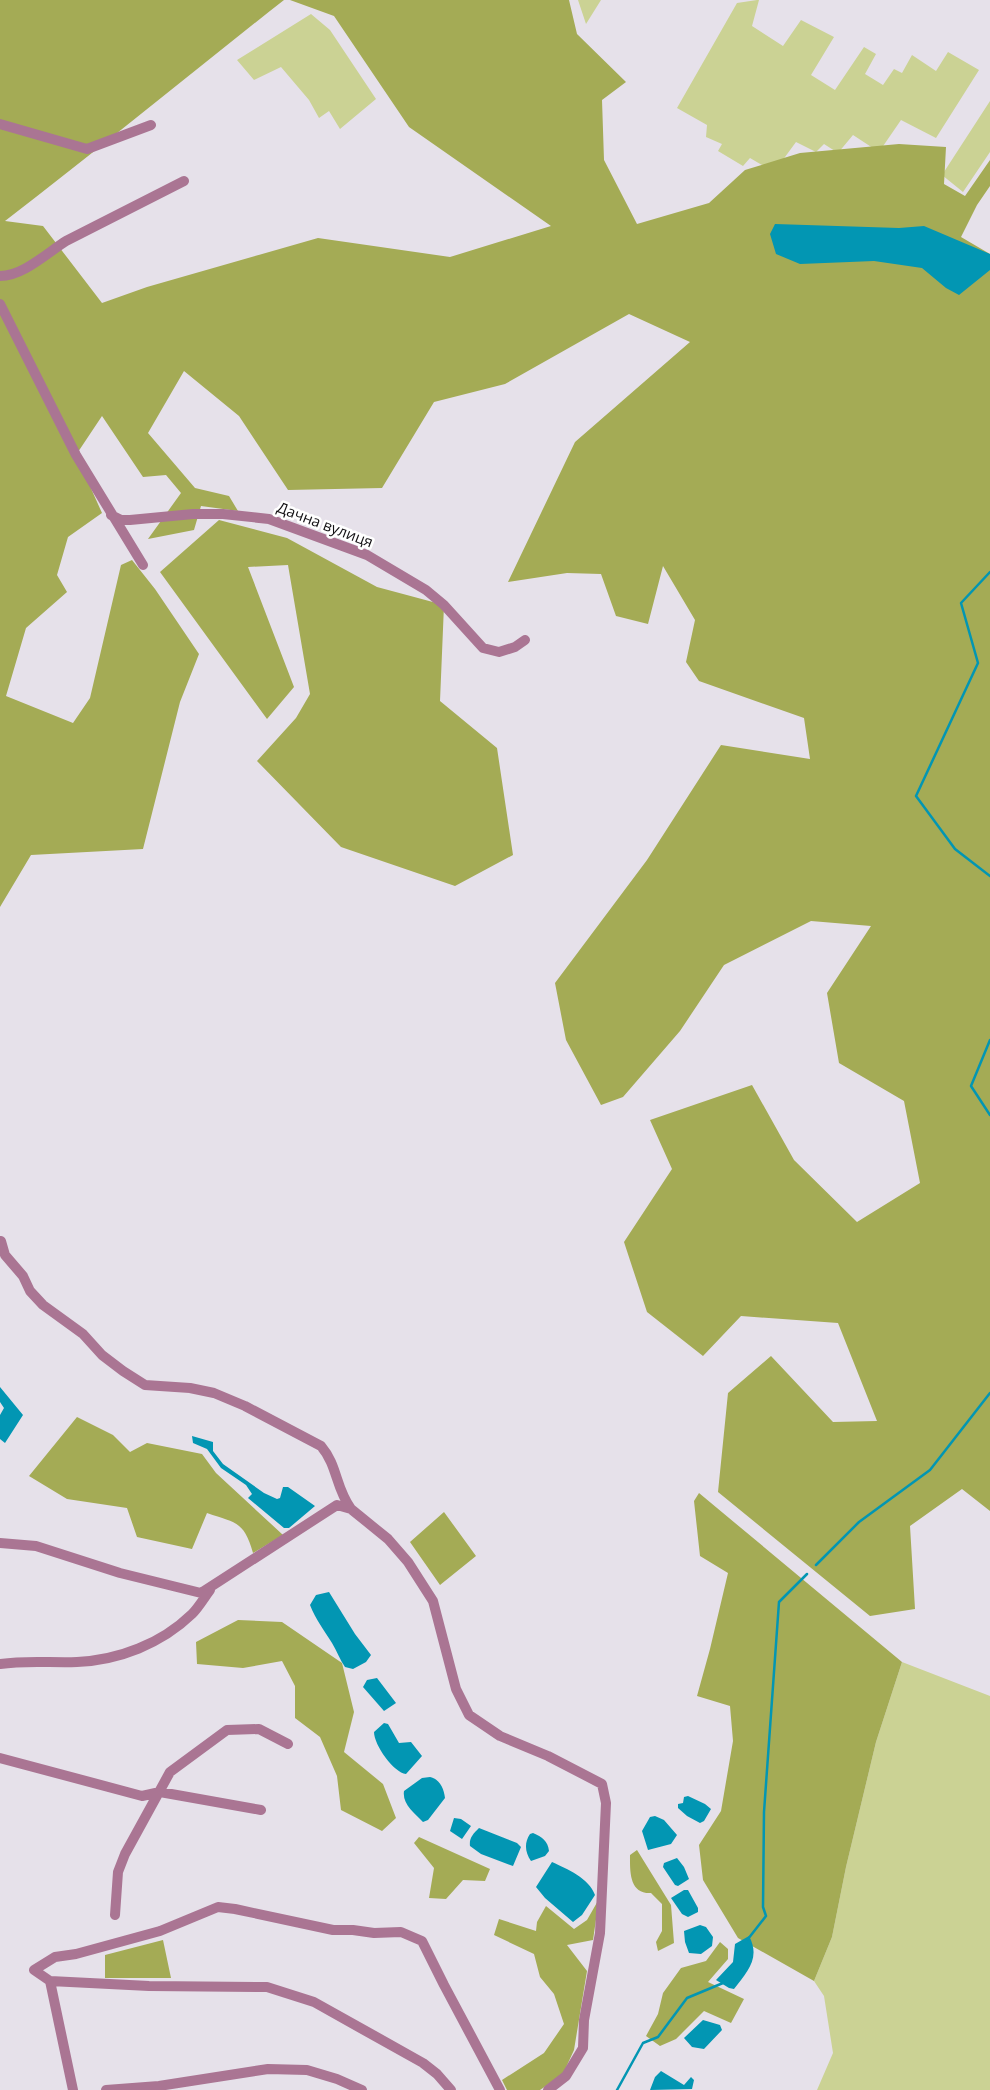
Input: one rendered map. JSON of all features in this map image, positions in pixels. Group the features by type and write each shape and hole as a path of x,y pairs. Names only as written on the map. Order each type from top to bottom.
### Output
{"street":[{"path":"0,124 87,149 151,124"},
{"path":"0,276 6,276 39,262 47,253 66,241 184,181"},
{"path":"0,304 76,455 143,565"},
{"name":"Дачна вулиця","path":"111,515 120,520 193,514 223,514 269,519 367,555 426,590 444,605 483,648 499,652 514,648 525,640"},
{"path":"1,1241 5,1255 23,1276 30,1290 44,1305 84,1334 102,1355 123,1371 145,1385 190,1388 214,1393 245,1406 321,1446 329,1455 342,1496 351,1509 388,1539 408,1562 433,1602 456,1689 470,1715 500,1736 548,1756 602,1784 606,1802 600,1933 584,2020 583,2048 566,2076 548,2090"},
{"path":"0,1543 36,1546 120,1573 201,1593 337,1505 351,1509"},
{"path":"0,1664 36,1661 95,1661 114,1658 176,1629 193,1613 213,1587"},
{"path":"114,1915 118,1872 125,1854 170,1772 227,1730 259,1729 288,1744"},
{"path":"0,1758 142,1796 160,1792 261,1810"},
{"path":"451,2090 437,2074 417,2059 314,2002 267,1987 149,1986 50,1981 34,1970 55,1957 76,1954 160,1931 218,1907 333,1930 374,1933 401,1932 422,1941 500,2090"},
{"path":"50,1981 73,2090"},
{"path":"106,2090 159,2086 268,2069 307,2070 337,2079 362,2090"}],"green space":[{"path":"0,0 284,0 5,221 43,226 102,303 147,287 318,238 450,257 551,226 409,127 334,16 290,0 569,0 577,34 626,82 602,100 604,160 637,224 709,203 745,170 800,153 899,144 946,147 944,184 965,196 990,160 990,186 977,205 961,237 990,254 990,1511 962,1489 910,1526 915,1609 870,1616 718,1492 728,1393 771,1356 833,1422 877,1421 838,1323 741,1316 703,1356 647,1312 624,1242 672,1169 650,1120 752,1085 794,1160 857,1222 920,1183 904,1101 839,1063 827,993 871,926 811,921 724,965 680,1031 623,1097 601,1105 566,1040 555,983 647,860 721,745 810,759 804,718 699,681 686,662 695,620 663,566 648,624 616,616 601,574 567,573 508,582 575,442 690,342 629,314 505,384 434,402 382,488 288,490 239,416 184,371 148,433 195,488 229,496 238,511 201,506 194,530 148,539 181,493 166,475 143,477 102,416 76,455 102,513 68,537 57,575 67,592 26,628 6,696 73,723 90,698 121,565 132,560 155,589 199,654 180,702 143,849 31,855 0,907"},
{"path":"578,0 601,0 586,24"},
{"path":"759,0 752,26 783,46 801,20 834,37 811,75 835,90 864,47 876,54 865,74 883,85 894,69 902,73 912,55 936,71 948,52 979,70 936,138 901,120 879,152 853,135 838,153 824,144 816,152 796,142 774,172 750,158 743,166 718,151 722,144 706,137 707,125 677,108 737,3"},
{"path":"311,14 330,30 376,99 340,129 329,111 319,118 309,100 281,67 254,80 237,60"},
{"path":"990,101 990,152 963,192 942,175"},
{"path":"219,520 287,538 377,587 444,605 440,701 497,748 513,855 455,886 341,847 257,761 296,718 310,694 288,565 248,567 294,687 267,719 160,572"},
{"path":"77,1417 113,1435 130,1452 147,1443 202,1454 216,1473 283,1535 253,1553 246,1535 238,1525 207,1513 192,1549 137,1537 127,1508 67,1499 29,1476"},
{"path":"699,1493 902,1662 876,1742 846,1867 832,1937 814,1981 738,1938 703,1880 699,1845 721,1811 733,1741 730,1706 697,1696 728,1573 700,1556 694,1501"},
{"path":"444,1512 476,1556 440,1585 410,1542"},
{"path":"238,1620 282,1622 342,1663 354,1712 344,1752 383,1784 396,1818 382,1831 341,1810 337,1776 320,1737 295,1718 295,1686 282,1661 243,1668 197,1664 196,1642"},
{"path":"902,1662 990,1696 990,2090 817,2090 833,2053 824,1996 814,1981 832,1937 846,1867 876,1742"},
{"path":"419,1837 490,1869 485,1881 463,1880 446,1899 429,1898 434,1868 414,1843"},
{"path":"637,1850 671,1905 674,1943 658,1951 656,1942 662,1931 662,1904 651,1893 638,1890 632,1880 630,1855"},
{"path":"599,1899 593,1940 567,1945 587,1971 574,2050 563,2074 540,2090 507,2090 502,2080 544,2053 564,2024 554,1994 540,1977 534,1954 494,1935 499,1919 536,1931 537,1922 546,1906 574,1929 587,1920"},
{"path":"163,1940 171,1978 105,1978 105,1955"},
{"path":"720,1942 728,1949 728,1959 708,1982 744,1999 731,2023 704,2011 676,2039 660,2046 646,2036 658,2014 663,1993 681,1968 706,1961"}],"water":[{"path":"775,224 899,228 924,226 990,254 990,270 959,295 946,288 922,268 874,261 800,264 776,254 770,234"},
{"path":"0,1387 23,1415 5,1443 0,1439 0,1415 4,1408 0,1402"},
{"path":"192,1436 213,1442 213,1451 223,1464 264,1493 277,1499 280,1498 283,1487 288,1487 315,1506 289,1528 284,1528 248,1498 252,1494 246,1485 221,1468 207,1449 193,1443"},
{"path":"329,1592 355,1634 371,1655 366,1662 353,1669 345,1667 310,1605 316,1595"},
{"path":"377,1678 396,1703 384,1711 363,1687 367,1680"},
{"path":"384,1723 388,1724 399,1743 411,1742 422,1756 406,1774 391,1764 377,1744 374,1732"},
{"path":"430,1777 441,1785 445,1798 428,1820 423,1822 407,1804 404,1791 422,1778"},
{"path":"688,1796 711,1809 704,1821 700,1823 687,1816 678,1808 678,1804 683,1803 684,1797"},
{"path":"655,1816 664,1820 677,1835 671,1844 648,1850 642,1831 650,1817"},
{"path":"454,1818 461,1819 471,1826 462,1839 450,1831"},
{"path":"479,1828 517,1843 521,1847 513,1866 481,1854 470,1846 472,1836"},
{"path":"533,1833 544,1840 549,1851 545,1856 531,1861 526,1851 526,1844 528,1837"},
{"path":"677,1858 684,1867 689,1879 678,1886 675,1885 663,1867 664,1863"},
{"path":"552,1862 583,1879 595,1895 582,1915 573,1922 545,1898 536,1887"},
{"path":"684,1890 688,1890 698,1908 698,1912 688,1917 682,1914 671,1898"},
{"path":"700,1925 706,1927 713,1937 712,1946 701,1954 689,1953 684,1931"},
{"path":"749,1936 754,1951 751,1964 744,1977 734,1989 729,1988 716,1980 733,1962 735,1944"},
{"path":"703,2020 720,2025 722,2030 704,2049 692,2047 684,2038"},
{"path":"661,2071 684,2085 691,2077 694,2080 692,2089 650,2090 655,2077"}],"waterway":[{"path":"990,572 961,603 978,663 916,796 955,849 990,876"},
{"path":"990,1040 971,1086 990,1115"},
{"path":"816,1565 859,1522 930,1470 990,1393"},
{"path":"748,1939 766,1916 763,1907 764,1812 779,1602 807,1574"},
{"path":"617,2090 643,2043 658,2037 687,1998 723,1983"}]}
